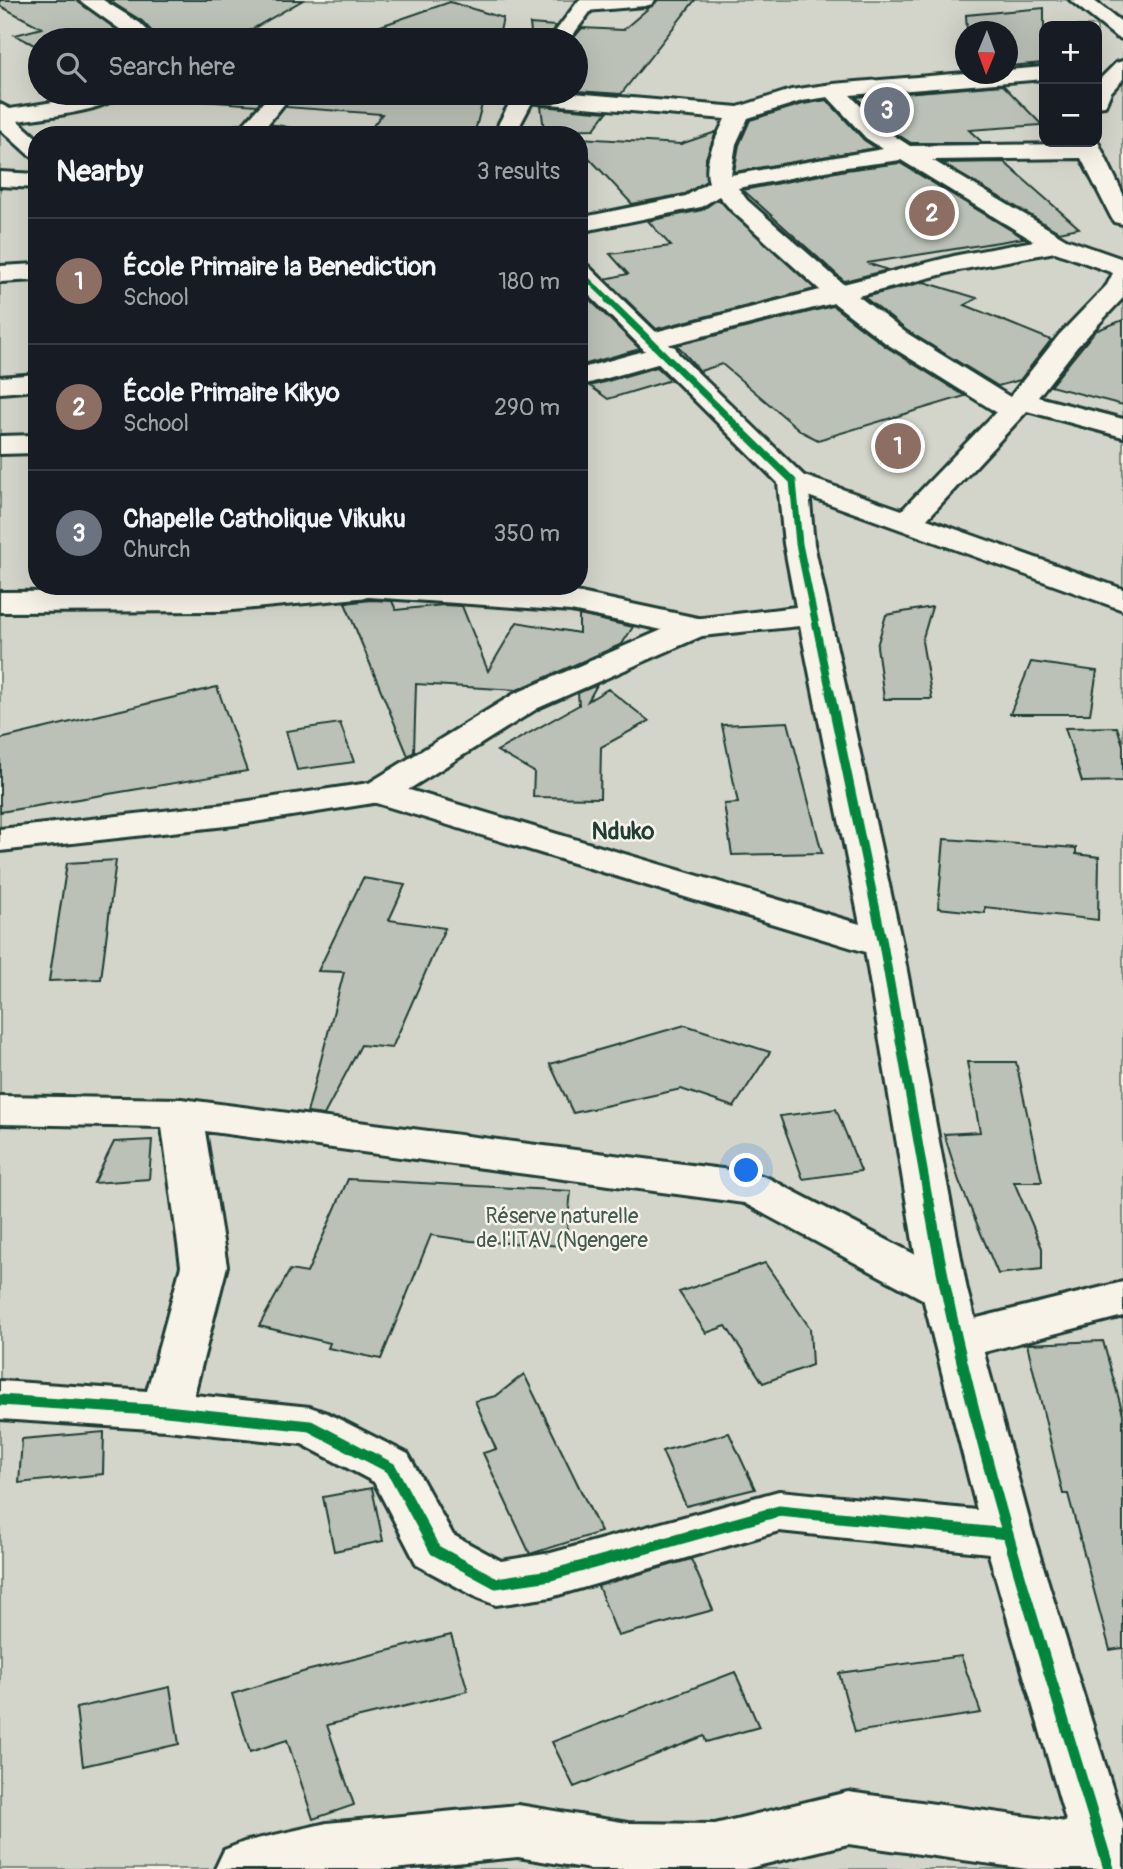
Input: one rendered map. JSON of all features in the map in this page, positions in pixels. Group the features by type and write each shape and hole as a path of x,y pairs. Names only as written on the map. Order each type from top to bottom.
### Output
{"street":[{"path":"89,0 134,28"},
{"path":"568,28 587,2 645,0"},
{"path":"1080,0 1123,33"},
{"path":"1102,70 1121,68"},
{"path":"1102,89 1121,68"},
{"path":"588,100 739,114 799,95 833,90 1039,73"},
{"path":"833,90 874,133 1122,281 1068,341 1020,402 907,523"},
{"path":"28,141 8,124 3,114 60,105"},
{"path":"250,126 270,105"},
{"path":"510,126 520,105"},
{"path":"739,114 725,145 718,173 722,184 739,205 840,295 896,338 1020,402 1123,428"},
{"path":"588,223 693,202 722,184 846,160 905,153 1062,147"},
{"path":"1088,147 1123,216"},
{"path":"0,179 28,181"},
{"path":"588,374 658,347 840,295 958,263 1057,244"},
{"path":"0,274 28,272"},
{"path":"588,280 793,481 1123,600"},
{"path":"0,385 28,383"},
{"path":"1020,402 1123,402"},
{"path":"0,445 28,444"},
{"path":"244,1869 327,1849 518,1831 628,1849 715,1850 848,1818 1106,1861 1008,1534 944,1290 883,944 799,544 793,481"},
{"path":"0,602 222,601 296,595"},
{"path":"470,595 572,601 696,627 815,615"},
{"path":"0,840 234,814 379,792 526,701 696,627"},
{"path":"379,792 883,944"},
{"path":"0,1110 181,1112 754,1189 944,1290"},
{"path":"166,1411 204,1266 181,1112"},
{"path":"957,1341 1123,1299"},
{"path":"0,1400 166,1411 310,1426 391,1468 435,1550 496,1583 551,1575 779,1511 1008,1534"}],"green space":[{"name":"Réserve naturelle de l'ITAV (Ngengere","path":"0,0 1123,0 1123,1869 0,1869"}],"building":[{"path":"0,0 76,0 114,28 42,28 0,6"},
{"path":"108,0 303,0 254,28 149,28"},
{"path":"658,0 695,0 621,94 588,92 588,28 623,30"},
{"path":"450,2 503,18 501,28 375,28"},
{"path":"1044,8 1044,21 1039,21 1039,63 1018,65 1018,21 966,21 966,15"},
{"path":"530,24 556,26 555,28 530,28"},
{"path":"28,32 28,42 15,35"},
{"path":"1003,85 1039,122 1039,125 969,130 983,143 911,143 884,126 856,97"},
{"path":"827,100 864,140 876,148 734,172 739,145 750,120 803,104"},
{"path":"482,105 476,126 373,126 382,114 285,107"},
{"path":"541,106 607,112 594,129 588,129 588,126 544,126"},
{"path":"716,132 706,158 706,181 685,194 632,204 588,157 588,139 681,144"},
{"path":"1004,162 1079,228 1059,232 941,163"},
{"path":"900,163 1024,238 867,263 888,270 844,281 743,190 846,170"},
{"path":"718,199 815,289 656,329 605,279 628,274 610,254 671,246 648,221 702,210"},
{"path":"924,282 977,298 965,305 1051,340 1020,380 998,386 906,330 864,297"},
{"path":"588,298 640,349 588,363"},
{"path":"833,306 885,346 965,396 818,440 802,432 722,364 700,371 677,345"},
{"path":"1123,320 1123,405 1050,386 1095,331"},
{"path":"657,367 671,380 608,399 590,386"},
{"path":"392,601 396,610 443,605 462,606 488,671 517,622 579,633 579,615 633,627 622,644 517,690 416,684 414,752 408,756 345,603"},
{"path":"932,607 922,641 932,699 884,699 877,646 886,615"},
{"path":"1031,662 1097,671 1090,714 1010,714"},
{"path":"597,685 588,701 608,689 649,721 601,747 600,798 533,797 534,772 497,751 579,705 578,693"},
{"path":"217,687 247,771 0,812 0,739"},
{"path":"788,722 822,853 732,855 724,804 738,803 722,725"},
{"path":"340,723 354,762 297,770 286,731"},
{"path":"1117,727 1123,745 1123,781 1082,782 1065,728"},
{"path":"944,839 1076,848 1076,854 1099,857 1098,920 985,907 985,913 938,908"},
{"path":"116,860 101,979 49,981 67,863"},
{"path":"363,878 405,885 389,920 445,928 392,1048 361,1045 324,1115 307,1113 344,972 318,971"},
{"path":"685,1025 770,1052 734,1107 681,1089 573,1113 550,1064"},
{"path":"967,1062 1016,1062 1042,1182 1014,1182 1042,1248 1042,1269 998,1274 959,1181 944,1134 980,1132"},
{"path":"836,1109 861,1171 803,1179 780,1116"},
{"path":"152,1140 149,1179 94,1183 114,1142"},
{"path":"348,1179 571,1191 565,1246 471,1241 431,1235 381,1359 328,1348 330,1343 259,1326 290,1270 307,1273"},
{"path":"765,1263 810,1328 812,1365 763,1383 726,1326 706,1333 679,1292"},
{"path":"1103,1341 1123,1414 1123,1648 1110,1650 1068,1494 1063,1494 1027,1344"},
{"path":"524,1374 601,1532 530,1554 483,1453 496,1449 475,1401 496,1396"},
{"path":"104,1432 103,1474 19,1483 22,1439"},
{"path":"729,1433 755,1489 686,1506 662,1451"},
{"path":"372,1488 383,1541 334,1551 323,1497"},
{"path":"691,1559 713,1610 618,1636 598,1586"},
{"path":"451,1635 468,1691 327,1725 354,1805 313,1819 287,1740 250,1752 232,1694 306,1671"},
{"path":"961,1656 981,1713 855,1732 839,1673"},
{"path":"735,1672 759,1727 706,1742 704,1736 574,1787 552,1742"},
{"path":"170,1687 179,1744 83,1766 76,1708"}],"cycle path":[{"path":"588,280 793,481 799,544 883,944 944,1290 1008,1534 1109,1869"},
{"path":"0,1400 166,1411 310,1426 391,1468 435,1550 496,1583 551,1575 779,1511 1008,1534"}],"place":[{"name":"Chapelle Catholique Vikuku","path":"887,110"},
{"name":"École Primaire Kikyo","path":"932,213"},
{"name":"École Primaire la Benediction","path":"898,446"}],"district":[{"name":"Nduko","path":"623,831"}]}
